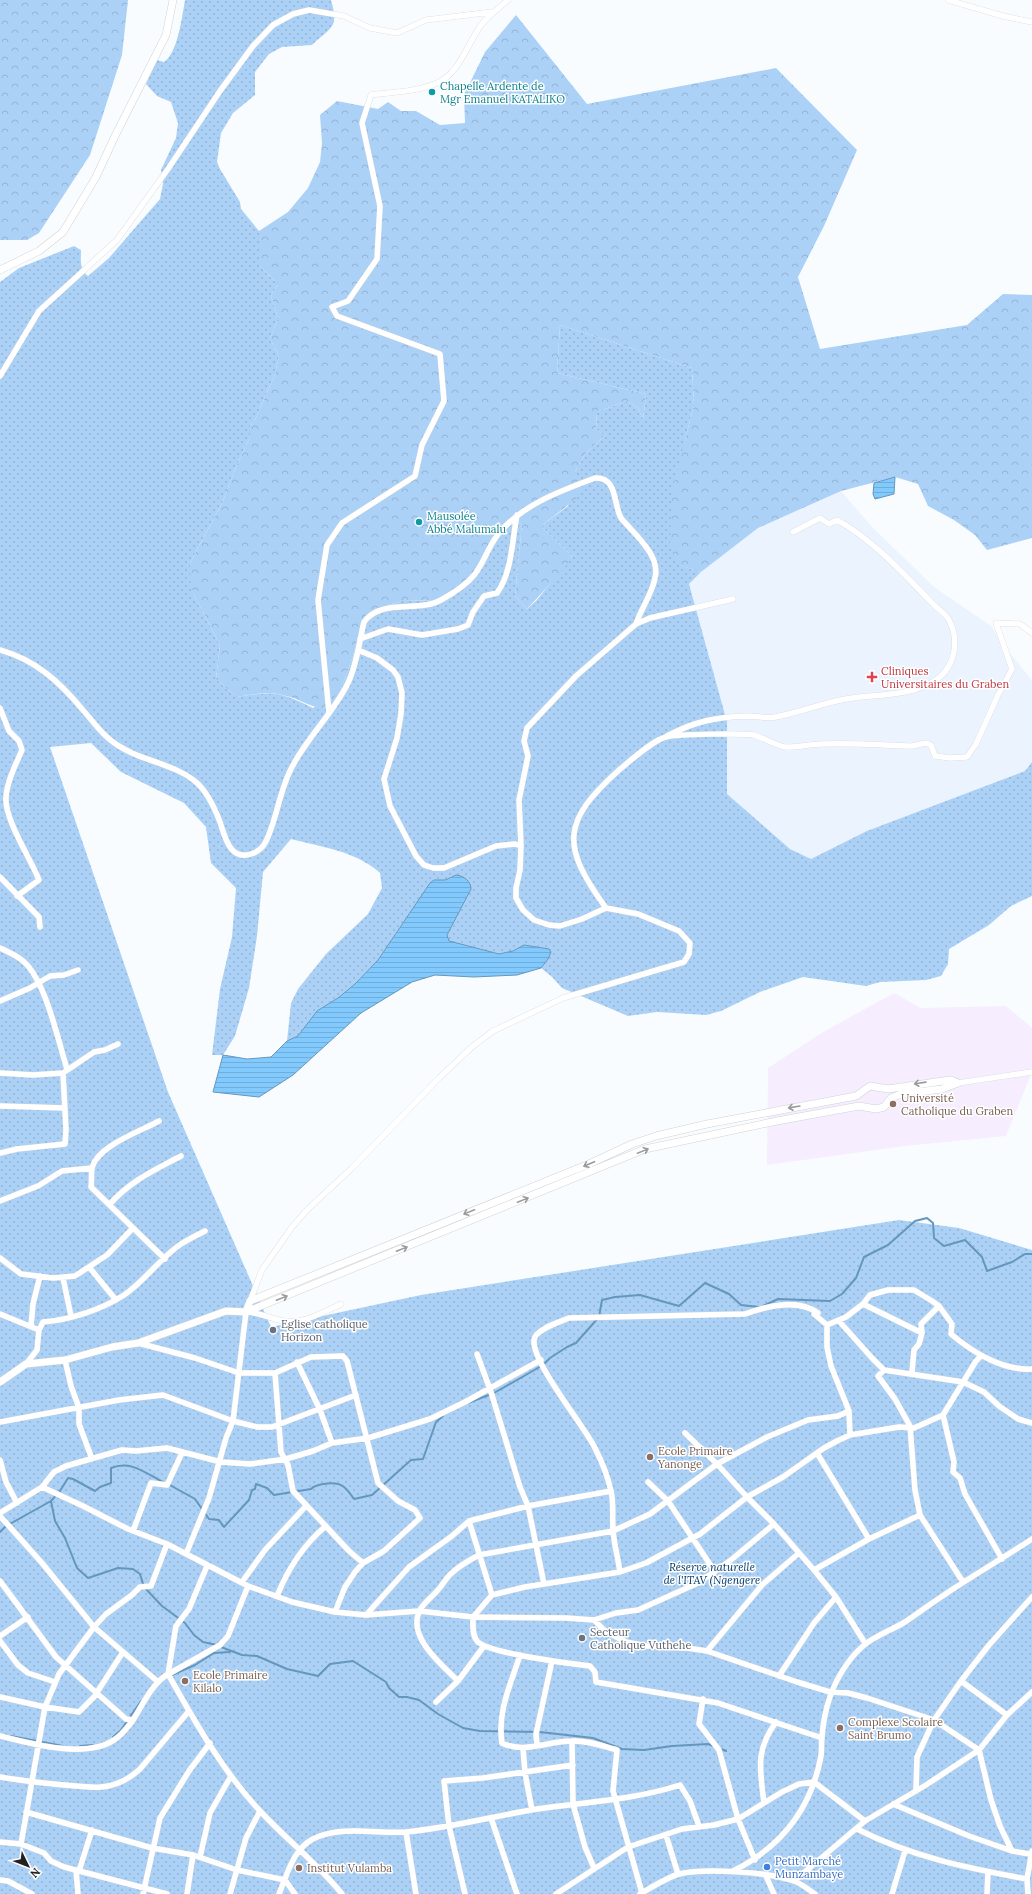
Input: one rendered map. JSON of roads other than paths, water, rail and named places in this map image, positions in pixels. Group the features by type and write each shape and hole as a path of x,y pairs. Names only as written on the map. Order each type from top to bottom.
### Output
{"street":[{"path":"0,270 50,244 63,232 70,222 96,178 115,136 166,35 173,0"},
{"path":"329,712 318,600 326,545 342,523 415,476 422,445 444,401 440,354 337,316 332,307 348,301 377,259 380,206 362,123 371,94 419,88 439,83 459,61 472,38 492,12 508,0"},
{"path":"948,0 1003,16 1032,22"},
{"path":"0,376 39,311 117,240 168,169 220,91 253,46 273,25 292,14 309,10 344,16 370,28 397,33 426,20 492,12"},
{"path":"0,650 28,660 53,677 111,741 142,758 188,776 198,783 206,793 220,821 225,840 229,848 234,852 252,854 264,845 287,776 300,752 347,684 355,665 364,622 368,617 377,611 440,601 475,574 490,544 517,514 528,507 590,480 600,478 611,486 616,500 618,514 653,556 656,566 656,578 636,624"},
{"path":"360,639 388,629 422,635 458,629 468,625 473,612 484,596 497,593 503,586 509,567 517,514"},
{"path":"606,908 586,880 576,857 574,836 579,814 597,790 637,755 665,737 689,725 711,719 749,716 774,718 846,699 890,695 929,684 942,673 953,659 955,640 949,619 906,578 894,563 853,529 837,520 830,524 820,518 793,532"},
{"path":"186,1554 209,1498 221,1462 226,1438 233,1421 246,1312 262,1270 292,1227 308,1209 351,1169 428,1089 473,1046 493,1031 563,998 684,962 689,954 690,943 679,931 638,914 606,908 582,919 560,926 549,925 534,920 523,910 516,898 521,846 519,800 528,756 524,741 527,728 576,676 636,624 650,618 733,598"},
{"path":"665,737 752,735 785,747 821,744 912,746 926,743 931,745 935,756 950,758 967,757 976,744 998,695 1012,669 996,623 1020,624 1032,633"},
{"path":"358,650 377,658 393,670 398,677 402,693 401,714 397,738 384,779 390,806 416,856 424,865 433,868 444,868 496,846 515,844 521,846"},
{"path":"0,708 9,731 19,741 22,750 6,796 6,804 18,838 35,869 39,880 17,896"},
{"path":"0,877 38,918 40,927"},
{"path":"0,948 16,955 27,965 40,982 65,1071 65,1144 17,1149 0,1153"},
{"path":"0,1001 50,976 64,976 78,970"},
{"path":"0,1073 33,1076 65,1071 80,1060 89,1057 94,1052 105,1050 118,1044"},
{"path":"246,1312 645,1149 777,1121 859,1106 876,1109 884,1107 890,1098 901,1094 942,1088 958,1083 1032,1072"},
{"path":"250,1301 656,1136 771,1111 856,1096 870,1086 888,1089 943,1081 958,1083"},
{"path":"888,1089 890,1098"},
{"path":"856,1096 859,1106"},
{"path":"0,1106 64,1108"},
{"path":"159,1121 117,1142 100,1156 92,1168 91,1187 165,1259"},
{"path":"110,1204 128,1186 138,1179 181,1156"},
{"path":"0,1201 38,1186 62,1171 92,1168"},
{"path":"0,1258 21,1274 63,1278 75,1276 106,1255 133,1228"},
{"path":"0,1382 26,1364 37,1350 39,1330 43,1322 56,1321 88,1312 116,1300 147,1277 180,1244 205,1230"},
{"path":"90,1267 116,1300"},
{"path":"31,1326 33,1304 40,1276"},
{"path":"63,1278 71,1316"},
{"path":"827,1325 839,1320 863,1304 870,1295 888,1290 914,1290 939,1306 952,1324 951,1334 981,1356 1014,1368 1032,1369"},
{"path":"26,1364 65,1360 112,1347 138,1343 226,1311 254,1312 289,1322 309,1318 341,1304"},
{"path":"863,1304 922,1333"},
{"path":"620,1572 613,1531 611,1491 595,1448 556,1389 535,1349 534,1340 541,1330 569,1318 745,1314 769,1305 794,1305 812,1309 818,1313 814,1314 827,1325 827,1347 831,1366 849,1411 850,1435"},
{"path":"912,1372 914,1350 919,1344 922,1333 921,1324 939,1306"},
{"path":"0,1314 16,1322 39,1330"},
{"path":"839,1320 884,1370 900,1373 912,1372 963,1382 984,1392 999,1406 1018,1419 1032,1423"},
{"path":"138,1343 195,1358 239,1373 275,1373 311,1357 343,1356 347,1361 368,1438 378,1483 398,1501 415,1510 420,1518 384,1551 363,1564 344,1587 335,1612"},
{"path":"477,1354 491,1392 520,1487 528,1506 544,1584"},
{"path":"822,1738 734,1707 703,1699 596,1682 595,1672 590,1666 520,1655 484,1646 477,1642 474,1634 473,1617 492,1595 525,1587 620,1572 658,1558 693,1538 747,1497 783,1477 817,1453 850,1435 910,1426 914,1428 943,1415 976,1361 981,1356"},
{"path":"65,1360 71,1386 79,1408 79,1424 92,1459"},
{"path":"297,1362 320,1410 332,1443"},
{"path":"0,1513 42,1487 54,1472 66,1466 122,1450 136,1451 167,1448 221,1462 250,1464 286,1459 313,1451 332,1443 368,1438 430,1419 491,1392 542,1364"},
{"path":"884,1370 878,1376 895,1399 910,1426 915,1490 920,1515 963,1582"},
{"path":"275,1373 281,1452 286,1459 293,1491 363,1564"},
{"path":"0,1422 119,1400 163,1395 233,1421 257,1427 272,1427 320,1410 330,1404 356,1395"},
{"path":"458,1681 438,1661 420,1636 417,1626 419,1611 452,1572 479,1555 613,1531 645,1517 668,1502 717,1464 767,1436 808,1420 838,1416 849,1411"},
{"path":"943,1415 954,1462 953,1472 960,1478 965,1494 1002,1559"},
{"path":"685,1433 717,1464 774,1524 814,1570 836,1597 865,1643"},
{"path":"133,1531 151,1483 168,1484 182,1452"},
{"path":"817,1453 869,1538"},
{"path":"0,1460 6,1482 17,1503"},
{"path":"648,1482 668,1502 715,1572"},
{"path":"42,1487 133,1531 168,1544 207,1566 248,1586 292,1602 335,1612 366,1615 419,1611 473,1617 566,1618 594,1620 616,1613 638,1610 698,1583 715,1572 774,1524"},
{"path":"366,1615 409,1567 452,1536 469,1521 528,1506 611,1491"},
{"path":"242,1582 265,1550 306,1506"},
{"path":"814,1570 869,1538 920,1515"},
{"path":"0,1516 42,1563 94,1626 155,1680"},
{"path":"469,1521 492,1595"},
{"path":"277,1596 290,1567 312,1538 326,1526"},
{"path":"732,1871 755,1860 795,1821 809,1796 814,1782 821,1754 822,1738 830,1692 847,1664 865,1643 904,1622 963,1582 1032,1539"},
{"path":"21,1844 38,1742 46,1707 55,1682 94,1626 106,1614 132,1595 140,1587 150,1586 168,1544"},
{"path":"707,1651 762,1585 799,1553"},
{"path":"207,1566 189,1609 180,1619 174,1635 168,1673 189,1711 231,1776 260,1811 342,1894"},
{"path":"0,1581 28,1617 48,1648 65,1666 126,1719 133,1720"},
{"path":"0,1736 82,1749 99,1747 122,1735 133,1720 155,1680 219,1646 228,1636 248,1586"},
{"path":"779,1676 814,1624 836,1597"},
{"path":"916,1791 917,1757 934,1720 961,1681 997,1635 1032,1597"},
{"path":"0,1636 28,1617"},
{"path":"594,1620 605,1630 626,1642 648,1646 687,1648 707,1651 830,1692 858,1695 934,1720 979,1750 991,1800 1000,1826 1012,1851"},
{"path":"0,1641 18,1665 28,1673 55,1682"},
{"path":"436,1702 458,1681 484,1646"},
{"path":"0,1698 79,1712 97,1694 123,1652"},
{"path":"520,1655 502,1707 500,1725 502,1743 523,1748 572,1741 586,1742 617,1750 613,1791 641,1893 678,1874 701,1871 732,1871 794,1881 815,1894"},
{"path":"537,1745 536,1734 552,1661"},
{"path":"961,1681 1007,1715"},
{"path":"794,1881 857,1830 865,1821 916,1791 979,1750 1007,1715 1032,1692"},
{"path":"703,1699 699,1724 719,1751 738,1819 755,1860"},
{"path":"0,1777 31,1782 101,1787 123,1781 140,1769 189,1711"},
{"path":"764,1803 760,1756 766,1736 776,1722"},
{"path":"572,1741 573,1804 585,1847 594,1868"},
{"path":"143,1891 160,1818 189,1771 210,1743"},
{"path":"523,1748 525,1773 532,1810"},
{"path":"465,1894 449,1826 444,1781 525,1773 573,1765"},
{"path":"200,1858 210,1813 231,1776"},
{"path":"556,1894 628,1847 682,1829 714,1825 738,1819 799,1784 814,1782 865,1821"},
{"path":"278,1894 299,1850 312,1839 324,1835 345,1832 406,1832 449,1826 532,1810 615,1800 650,1794 680,1785 690,1801 699,1826"},
{"path":"893,1804 925,1819 1012,1851 1031,1853 1027,1879 1028,1894"},
{"path":"230,1894 246,1838 260,1811"},
{"path":"26,1812 152,1848 192,1855 237,1870 285,1880 295,1894"},
{"path":"491,1818 518,1894"},
{"path":"78,1894 77,1871 92,1830"},
{"path":"857,1830 929,1859 1027,1879"},
{"path":"406,1832 416,1894"},
{"path":"666,1835 678,1874"},
{"path":"0,1842 21,1844 44,1853 52,1861 77,1871 143,1891 167,1894"},
{"path":"892,1894 905,1850"},
{"path":"187,1894 192,1855"},
{"path":"987,1894 988,1872"},
{"path":"766,1876 774,1894"},
{"path":"0,1880 8,1881 32,1894"}],"waterway":[{"path":"763,1306 778,1299 830,1301 842,1294 856,1278 864,1257 888,1245 915,1221 927,1218 933,1223 934,1238 944,1246 965,1240 982,1257 987,1271 1012,1262 1025,1254 1032,1254"},
{"path":"468,1403 494,1393 543,1365 550,1358 576,1343 599,1317 602,1300 615,1297 640,1295 679,1306 705,1283 729,1294 741,1305 759,1307"},
{"path":"168,1484 195,1499 209,1519 219,1520 224,1527 249,1500 252,1490 255,1489 256,1484 267,1488 274,1495 311,1489 318,1485 332,1483 344,1487 354,1499 372,1495 411,1460 423,1459 436,1422 443,1416"},
{"path":"0,1532 6,1526 51,1501 60,1491 68,1478 73,1479 95,1491 100,1487 111,1483 111,1468 125,1466 138,1469 163,1482"},
{"path":"51,1501 55,1521 65,1538 77,1568 88,1578 118,1568 133,1569 140,1574 144,1587 162,1606 185,1623 194,1635 203,1642 217,1645"},
{"path":"221,1647 242,1655 257,1656 287,1669 318,1676 330,1664 353,1661 386,1682 389,1688 399,1697 419,1700 438,1714 463,1728 480,1731 540,1732 593,1738 622,1749 644,1750 672,1746 708,1744 713,1746"},
{"path":"172,1675 195,1665 214,1653 230,1652"},
{"path":"113,1737 121,1730 141,1701"},
{"path":"11,1736 63,1746"},
{"path":"80,1746 93,1745"},
{"path":"719,1748 726,1751"}],"place":[{"name":"Chapelle Ardente de Mgr Emanuel KATALIKO","path":"432,92"},
{"name":"Mausolée Abbé Malumalu","path":"419,522"},
{"name":"Cliniques Universitaires du Graben","path":"872,677"},
{"name":"Université Catholique du Graben","path":"893,1104"},
{"name":"Eglise catholique Horizon","path":"273,1330"},
{"name":"Ecole Primaire Yanonge","path":"650,1457"},
{"name":"Secteur Catholique Vuthehe","path":"582,1638"},
{"name":"Ecole Primaire Kilalo","path":"185,1681"},
{"name":"Complexe Scolaire Saint Brumo","path":"840,1728"},
{"name":"Petit Marché Munzambaye","path":"767,1867"},
{"name":"Institut Vulamba","path":"299,1868"}],"park label":[{"name":"Réserve naturelle de l'ITAV (Ngengere","path":"712,1573"}]}
